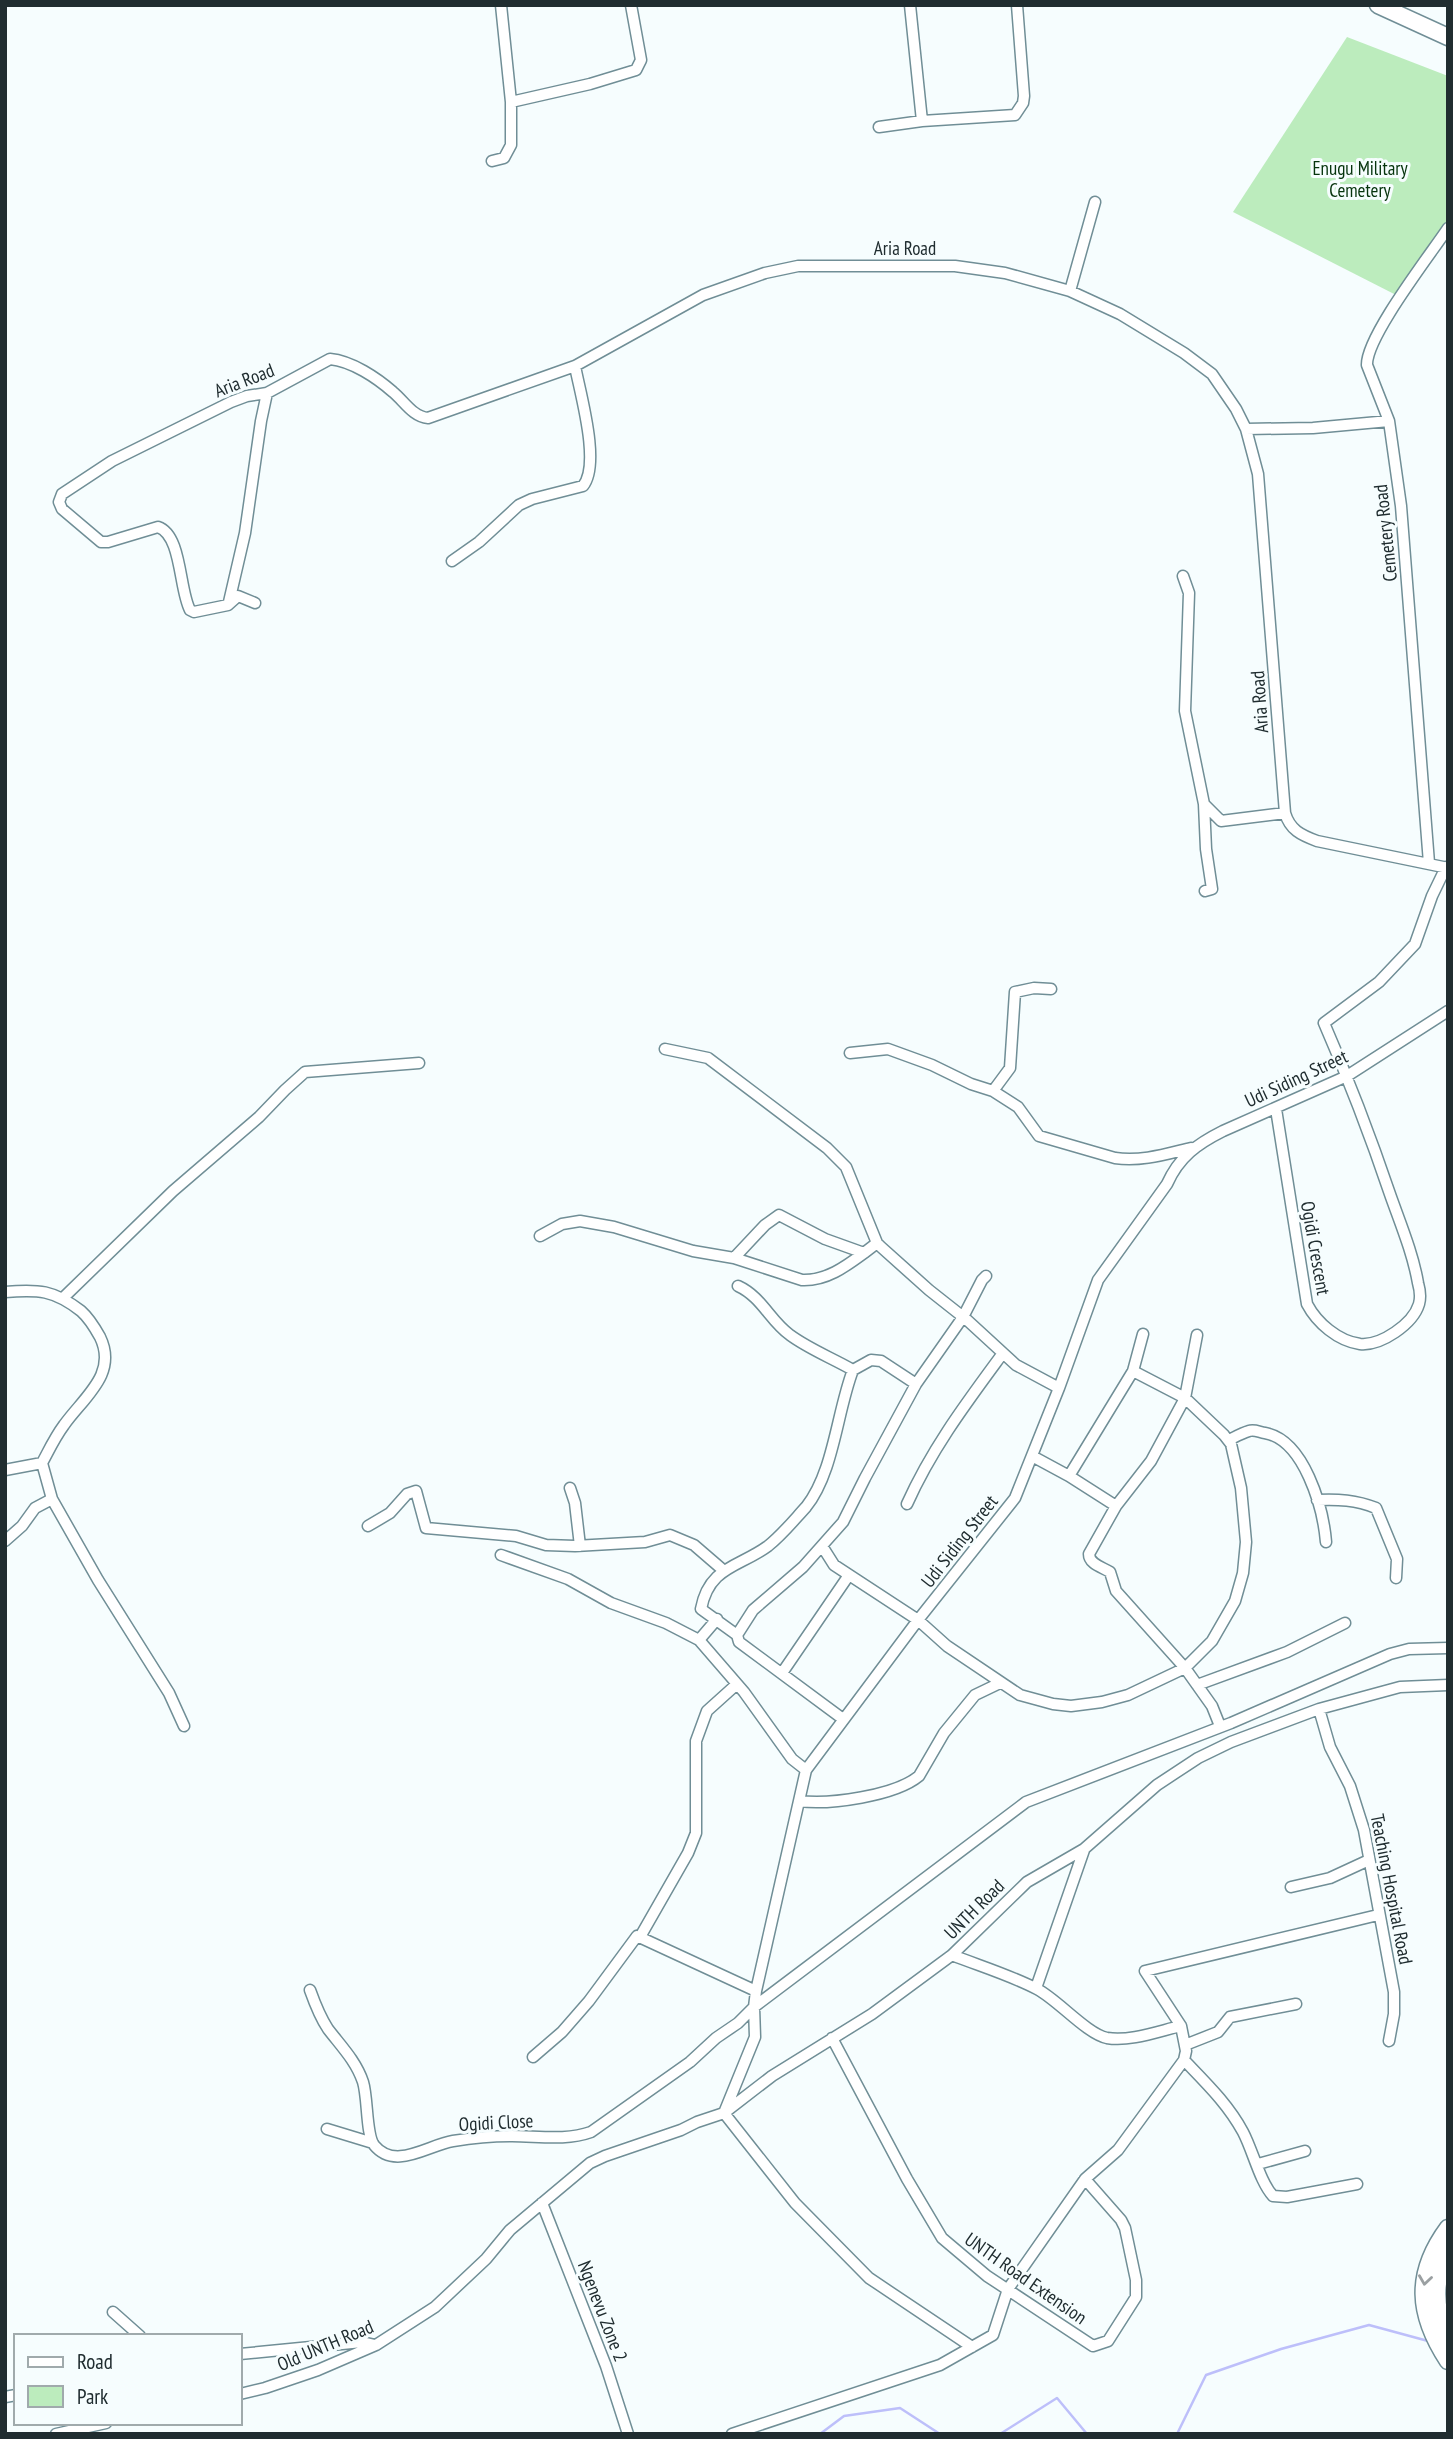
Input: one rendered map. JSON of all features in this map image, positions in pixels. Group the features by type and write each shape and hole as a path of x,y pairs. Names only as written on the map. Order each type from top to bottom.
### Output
{"main road":[{"path":"1378,5 1448,37"},
{"path":"1448,2228 1433,2252 1424,2275 1424,2303 1448,2361"},
{"path":"1440,2340 1438,2310 1443,2290 1442,2263 1448,2251"}],"street":[{"path":"492,161 504,158 511,145 511,102 501,5"},
{"path":"511,102 636,70 642,60 631,5"},
{"path":"910,5 922,121"},
{"path":"879,127 922,121 1012,116 1019,110 1024,96 1017,5"},
{"path":"1070,291 1095,202"},
{"name":"Cemetery Road","path":"1429,863 1402,506 1389,421 1367,365 1370,349 1448,228"},
{"name":"Aria Road","path":"228,605 194,612 191,610 173,541 164,529 158,527 101,542 62,509 59,502 62,494 112,461 230,402 267,393 322,362 335,360 366,374 392,391 416,415 428,418 575,366 703,295 779,269 798,266 955,265 1005,273 1070,291 1120,314 1163,339 1212,374 1237,409 1246,429 1258,474 1284,813"},
{"path":"452,561 479,542 519,505 583,486 587,480 590,466 586,425 575,366"},
{"path":"228,605 245,533 267,393"},
{"path":"1246,429 1313,428 1389,421"},
{"path":"1183,576 1189,593 1185,711 1203,804 1212,889 1205,891"},
{"path":"228,605 238,596 255,603"},
{"path":"1203,804 1221,821 1284,813 1293,829 1317,841 1447,868"},
{"name":"Ogidi Crescent","path":"1276,1109 1307,1304 1322,1326 1360,1344 1375,1343 1405,1324 1415,1312 1420,1295 1418,1281 1347,1076 1324,1023 1379,982 1415,944 1432,896 1447,868"},
{"path":"993,1091 1010,1068 1015,992 1034,988 1051,989"},
{"name":"Udi Siding Street","path":"724,2113 755,2037 756,1991 806,1770 918,1620 1015,1498 1098,1280 1167,1184 1174,1169 1195,1147 1223,1131 1347,1076 1448,1011"},
{"path":"665,1049 708,1058 839,1159 851,1177 877,1243 1016,1365 1059,1388"},
{"path":"850,1053 888,1049 993,1091 1018,1107 1039,1136 1115,1158 1128,1160 1150,1157 1195,1147"},
{"path":"63,1298 173,1191 260,1117 305,1072 419,1063"},
{"path":"734,1258 765,1225 779,1215 825,1239 864,1253"},
{"path":"540,1236 562,1224 580,1221 614,1227 693,1251 734,1258 781,1275 813,1280 845,1267 877,1243"},
{"path":"737,1635 753,1610 803,1567 843,1522 916,1384 963,1317 986,1276"},
{"path":"738,1286 760,1301 788,1334 853,1370"},
{"path":"5,1292 45,1291 63,1298 85,1314 106,1350 106,1361 98,1382 65,1424 43,1463 52,1499 97,1580 169,1693 184,1726"},
{"path":"1069,1476 1133,1371 1143,1334"},
{"path":"1197,1335 1185,1398 1151,1461 1116,1507 1089,1558 1091,1562 1110,1572 1116,1591 1185,1668 1212,1706 1220,1726"},
{"path":"907,1504 923,1469 949,1425 1003,1353"},
{"path":"843,1719 739,1642 737,1635 701,1609 701,1605 709,1588 723,1570 743,1562 768,1546 808,1504 828,1459 843,1396 853,1370 871,1360 881,1362 916,1384"},
{"path":"822,1546 834,1565 918,1620 947,1646 1020,1695 1070,1706 1102,1702 1128,1695 1185,1668 1212,1641 1236,1601 1246,1542 1245,1509 1229,1440 1185,1398 1133,1371"},
{"path":"1229,1440 1251,1429 1275,1435 1295,1451 1317,1500 1326,1542"},
{"path":"1032,1455 1116,1507"},
{"path":"5,1470 43,1463"},
{"path":"570,1488 575,1503 580,1546"},
{"path":"368,1526 390,1513 407,1494 416,1491 426,1528 516,1536 547,1545 580,1546 645,1542 670,1535 694,1545 723,1570"},
{"path":"5,1541 22,1526 35,1508 52,1499"},
{"path":"1317,1500 1348,1500 1376,1508 1397,1559 1396,1578"},
{"path":"501,1555 568,1579 611,1603 667,1623 699,1640 737,1684 792,1759 806,1770"},
{"path":"782,1673 849,1575"},
{"path":"699,1640 717,1619"},
{"path":"1197,1685 1287,1652 1345,1623"},
{"name":"Ogidi Close","path":"327,2129 373,2143 397,2157 454,2141 509,2136 578,2137 591,2132 666,2080 754,2007 1026,1802 1255,1713 1390,1654 1409,1649 1448,1648"},
{"path":"799,1801 815,1803 876,1794 913,1782 944,1733 975,1695 1000,1683"},
{"path":"640,1937 688,1853 696,1833 696,1741 708,1711 737,1684"},
{"name":"UNTH Road","path":"542,2203 605,2155 724,2113 772,2076 909,1988 952,1955 1027,1882 1084,1849 1157,1785 1198,1758 1231,1742 1320,1709 1400,1687 1448,1685"},
{"name":"Teaching Hospital Road","path":"1320,1709 1330,1747 1359,1810 1394,1993 1394,2014 1389,2041"},
{"path":"1036,1988 1084,1849"},
{"path":"1291,1887 1330,1878 1369,1860"},
{"path":"732,2434 940,2365 993,2335 1008,2289 1085,2179 1118,2150 1187,2055 1181,2026 1145,1971 1378,1915"},
{"path":"533,2057 562,2032 589,2001 634,1937 640,1937 756,1991"},
{"path":"952,1955 1036,1988 1055,1999 1096,2033 1107,2038 1130,2038 1181,2026"},
{"path":"310,1990 323,2021 359,2071 367,2095 370,2137 373,2143"},
{"path":"1185,2045 1218,2032 1230,2017 1296,2004"},
{"name":"UNTH Road Extension","path":"832,2038 907,2179 942,2238 987,2276 1093,2346 1108,2341 1136,2297 1136,2280 1121,2220 1085,2179"},
{"path":"1184,2060 1223,2100 1258,2164 1266,2189 1273,2196 1287,2197 1357,2184"},
{"path":"724,2113 795,2203 869,2278 972,2347"},
{"path":"1258,2164 1305,2151"},
{"name":"Old UNTH Road","path":"242,2393 318,2370 376,2345 435,2307 486,2259 510,2230 542,2203"},
{"name":"Ngenevu Zone 2","path":"542,2203 606,2366 628,2434"},
{"path":"113,2312 138,2334"},
{"path":"242,2354 362,2342 376,2345"},
{"path":"56,2434 97,2425"}],"green space":[{"name":"Enugu Military Cemetery","path":"1347,37 1448,76 1448,219 1400,297 1233,212"}],"waterway":[{"path":"1177,2434 1206,2375 1281,2349 1369,2325 1428,2341"},
{"path":"1000,2434 1057,2398 1087,2434"},
{"path":"820,2434 844,2416 900,2408 940,2434"}]}
